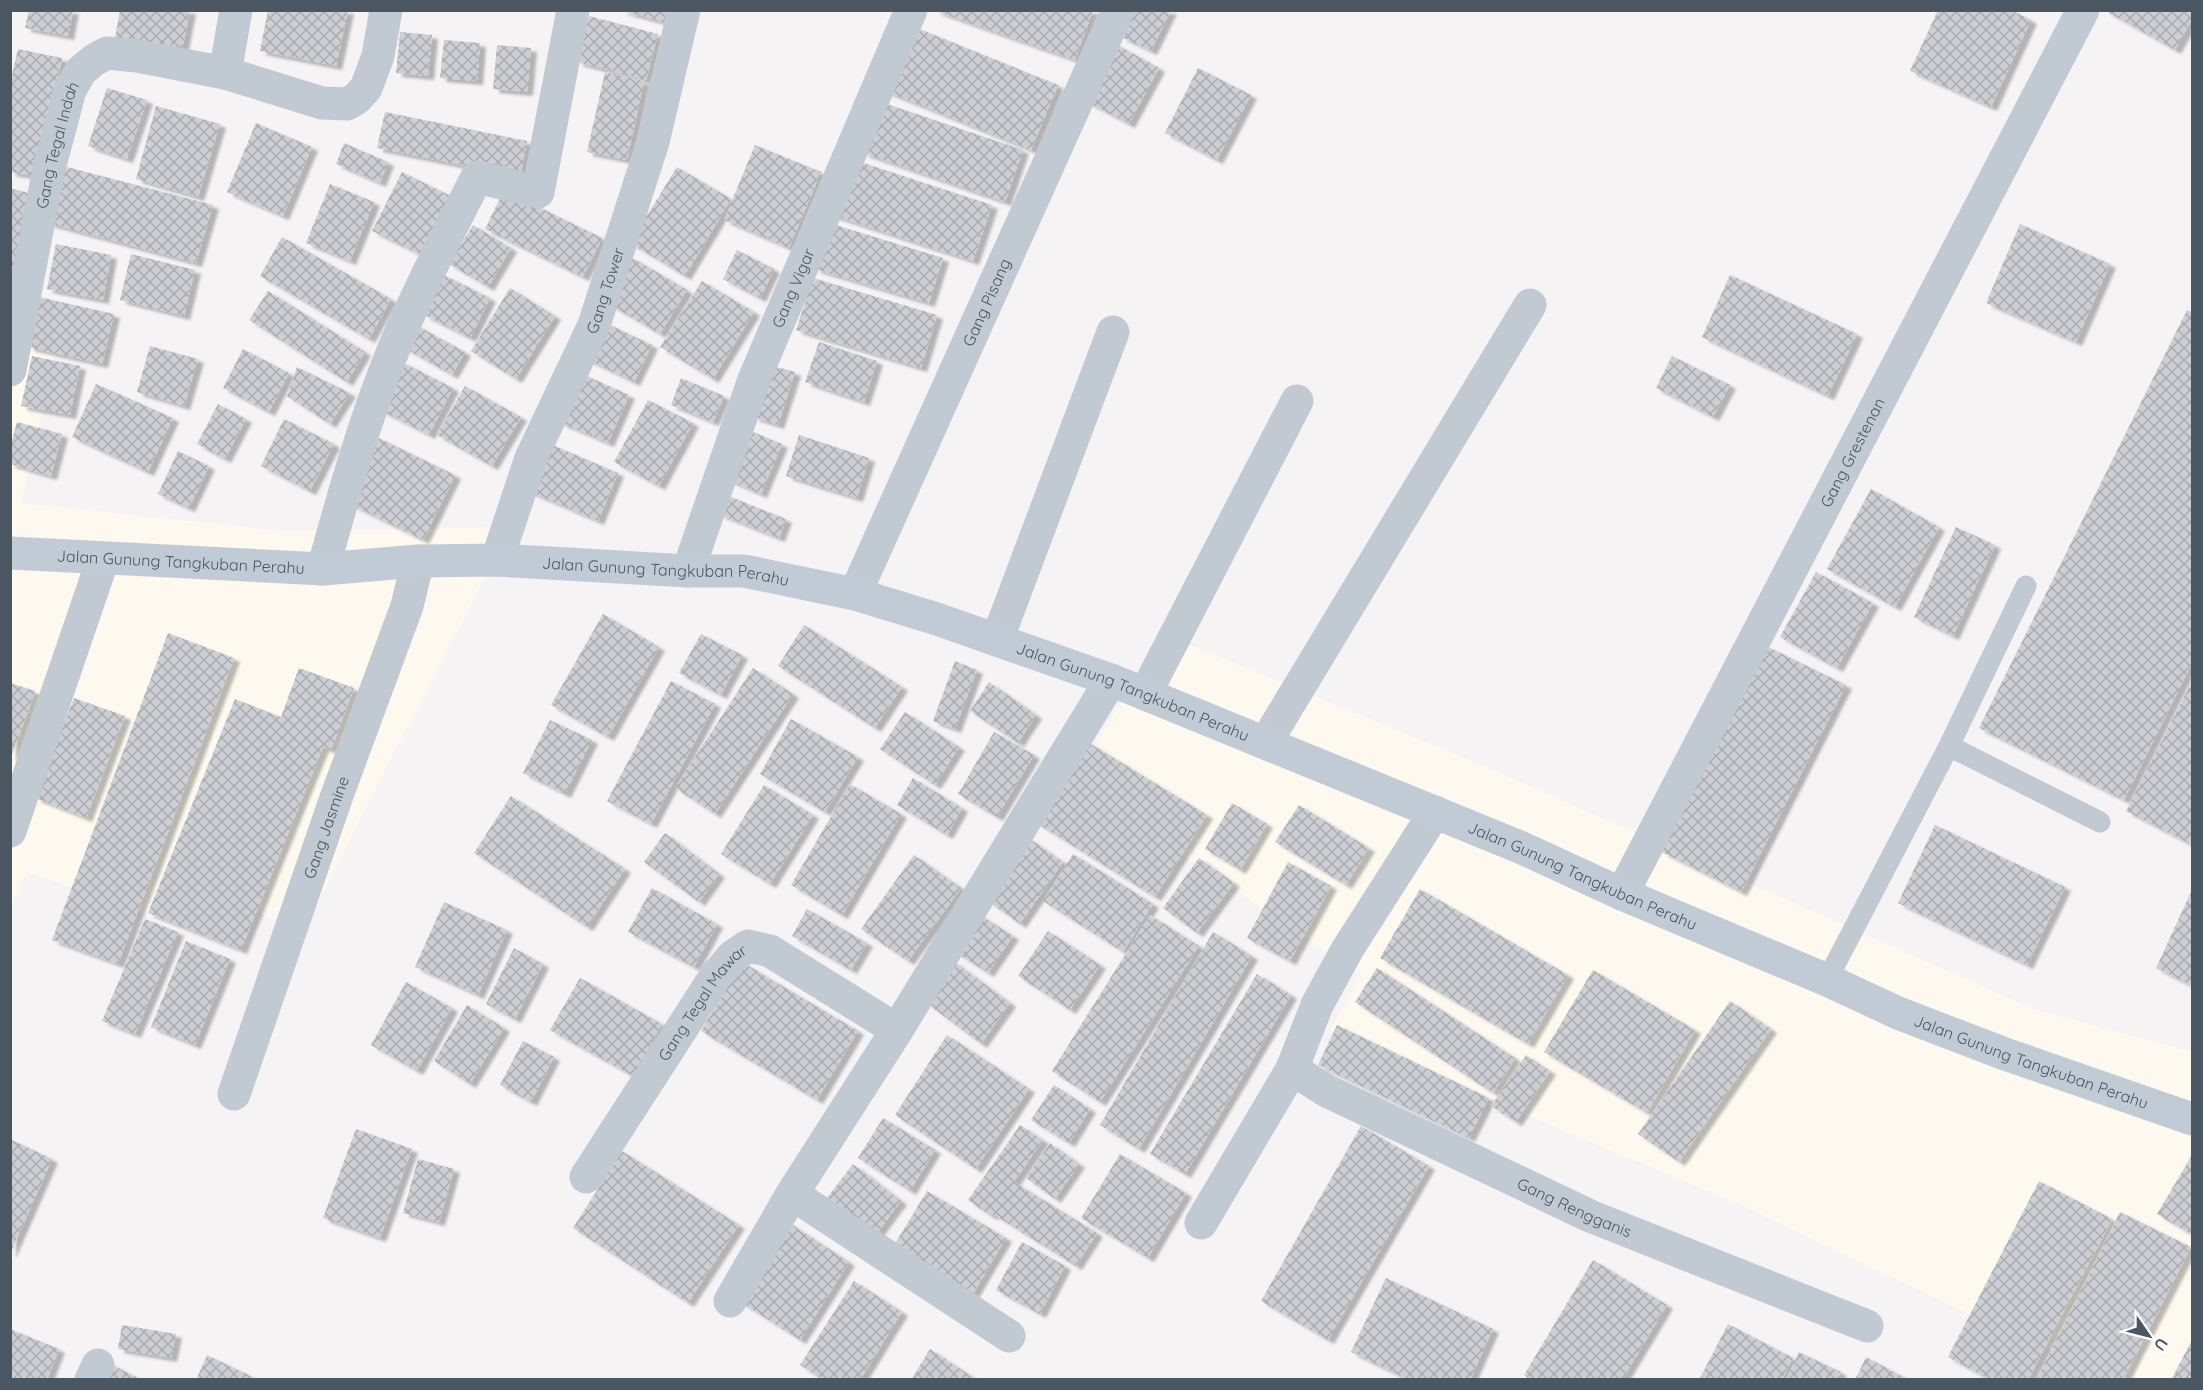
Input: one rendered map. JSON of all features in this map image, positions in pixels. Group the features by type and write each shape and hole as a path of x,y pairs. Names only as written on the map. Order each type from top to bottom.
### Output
{"street":[{"path":"225,73 236,10"},
{"name":"Gang Tegal Indah","path":"10,370 49,169 70,90 81,71 107,53 137,56 225,73 322,103 347,104 357,98 366,88 378,56 386,10"},
{"path":"323,568 365,424 384,373 444,242 477,177 538,192 573,10"},
{"name":"Gang Tower","path":"497,560 531,458 594,325 653,142 684,10"},
{"name":"Gang Vigar","path":"688,571 753,382 910,10"},
{"name":"Gang Pisang","path":"855,594 1119,10"},
{"name":"Gang Grestenan","path":"1622,894 2083,10"},
{"path":"1266,742 1530,305"},
{"path":"997,640 1113,332"},
{"path":"1145,694 1297,401"},
{"name":"Jalan Gunung Tangkuban Perahu","path":"10,553 323,568 418,561 497,560 688,571 744,571 855,594 1111,680 1522,848 1622,894 1827,980 1898,1013 1973,1042 2193,1119"},
{"path":"10,831 104,559"},
{"name":"Gang Jasmine","path":"234,1094 336,798 407,606 418,561"},
{"path":"730,1301 792,1194 897,1030 1111,680"},
{"path":"1201,1223 1292,1069 1317,1005 1347,950 1435,813"},
{"name":"Gang Tegal Mawar","path":"586,1177 715,977 733,956 748,946 770,951 897,1030"},
{"name":"Gang Rengganis","path":"1292,1069 1327,1091 1590,1216 1867,1326"},
{"path":"792,1194 1010,1336"}],"lane":[{"path":"1827,980 1949,746 2026,586"},
{"path":"1949,746 2100,822"}],"shaded area":[{"path":"11,305 63,318 21,503 283,531 511,527 303,931 206,891 188,928 27,872 11,907"},
{"path":"1164,634 1482,765 2034,1009 2192,1052 2192,1379 2120,1379 1987,1323 1743,1206 1329,1032 1361,976 1207,871 1070,784"}],"building":[{"path":"29,10 73,10 68,36 25,28"},
{"path":"120,10 190,10 181,56 114,43"},
{"path":"268,10 348,10 336,66 260,51"},
{"path":"619,10 671,10 667,23"},
{"path":"933,10 1093,10 1075,60"},
{"path":"1133,10 1171,10 1151,51 1121,37"},
{"path":"1938,10 2011,10 2031,20 1991,107 1910,71"},
{"path":"2104,10 2192,10 2192,19 2175,50"},
{"path":"589,16 658,34 646,80 577,62"},
{"path":"907,24 1058,85 1031,150 880,89"},
{"path":"400,32 432,35 428,76 396,73"},
{"path":"444,40 480,43 477,81 440,78"},
{"path":"1114,43 1159,68 1129,124 1083,100"},
{"path":"497,45 531,48 527,92 493,89"},
{"path":"18,49 62,58 38,177 10,172 10,84"},
{"path":"1198,68 1251,95 1217,160 1165,133"},
{"path":"605,72 644,81 627,160 587,152"},
{"path":"107,88 147,100 127,159 88,146"},
{"path":"881,102 1023,150 1005,202 863,153"},
{"path":"156,106 220,124 198,197 136,179"},
{"path":"385,112 527,141 520,177 377,148"},
{"path":"256,123 312,147 283,216 227,192"},
{"path":"344,143 388,162 380,183 336,164"},
{"path":"755,145 821,172 789,248 724,220"},
{"path":"851,159 992,205 973,261 832,215"},
{"path":"63,166 213,205 196,263 48,223"},
{"path":"677,167 731,199 685,276 630,243"},
{"path":"402,172 457,199 428,258 372,231"},
{"path":"330,184 374,202 350,261 306,243"},
{"path":"10,188 32,194 13,273 10,273"},
{"path":"504,190 602,238 583,277 485,229"},
{"path":"829,223 943,258 929,303 815,269"},
{"path":"2020,224 2110,264 2076,342 1986,303"},
{"path":"473,225 511,248 488,287 449,264"},
{"path":"282,237 391,299 369,339 260,276"},
{"path":"56,244 111,255 103,300 47,289"},
{"path":"737,250 774,269 760,298 723,279"},
{"path":"131,254 195,270 184,316 120,300"},
{"path":"633,258 687,290 660,334 607,303"},
{"path":"444,275 490,298 470,338 424,315"},
{"path":"1730,275 1857,334 1828,396 1702,337"},
{"path":"813,278 937,315 921,368 796,330"},
{"path":"702,281 754,312 713,379 660,347"},
{"path":"510,288 555,316 516,379 471,351"},
{"path":"268,291 365,352 347,382 249,320"},
{"path":"39,297 114,314 102,364 28,347"},
{"path":"2187,310 2192,312 2192,663 2124,800 1979,728"},
{"path":"602,321 652,345 634,382 584,358"},
{"path":"416,325 465,352 452,375 403,347"},
{"path":"819,342 877,361 864,402 805,382"},
{"path":"150,346 198,359 184,406 137,392"},
{"path":"243,349 289,373 269,412 223,388"},
{"path":"32,356 80,366 70,415 21,406"},
{"path":"1672,356 1730,385 1713,417 1656,388"},
{"path":"402,362 453,388 429,435 378,409"},
{"path":"770,365 795,372 778,425 753,417"},
{"path":"297,367 350,393 330,424 287,396"},
{"path":"580,373 629,395 608,443 559,422"},
{"path":"681,378 724,396 713,422 671,405"},
{"path":"96,384 173,418 148,472 72,437"},
{"path":"465,386 521,417 492,466 437,435"},
{"path":"648,400 693,423 659,486 614,462"},
{"path":"218,404 246,419 225,459 197,444"},
{"path":"284,419 334,444 310,491 261,466"},
{"path":"17,422 62,434 51,476 10,464 10,447"},
{"path":"748,430 782,444 761,494 726,479"},
{"path":"799,435 869,458 857,498 786,476"},
{"path":"379,438 455,475 423,540 348,503"},
{"path":"548,443 618,473 598,521 528,491"},
{"path":"178,451 209,466 189,508 158,494"},
{"path":"1871,489 1939,527 1895,607 1827,569"},
{"path":"726,495 786,519 779,538 719,514"},
{"path":"1956,527 1995,545 1953,636 1914,617"},
{"path":"1816,572 1873,603 1837,668 1780,637"},
{"path":"603,614 659,647 608,737 551,705"},
{"path":"804,625 902,687 875,728 778,666"},
{"path":"168,633 234,658 118,964 52,940"},
{"path":"701,634 742,655 721,695 679,673"},
{"path":"1766,646 1846,685 1741,892 1662,852"},
{"path":"955,661 977,670 955,729 933,721"},
{"path":"299,668 354,688 331,750 323,747 241,950 148,913 235,699 281,717"},
{"path":"753,668 793,694 715,814 675,788"},
{"path":"671,681 715,704 651,824 607,801"},
{"path":"2192,681 2192,845 2126,811"},
{"path":"989,682 1036,715 1018,743 970,711"},
{"path":"10,683 35,691 11,758 10,758"},
{"path":"74,698 125,716 86,818 35,798"},
{"path":"905,712 959,747 935,785 880,749"},
{"path":"791,719 858,757 825,812 760,774"},
{"path":"550,720 592,740 565,794 523,773"},
{"path":"994,732 1034,755 997,817 958,794"},
{"path":"1086,741 1207,815 1155,897 1035,822"},
{"path":"913,778 962,808 947,835 897,805"},
{"path":"850,784 901,814 842,915 791,885"},
{"path":"764,785 813,815 770,884 721,854"},
{"path":"511,796 625,869 587,927 474,853"},
{"path":"1232,803 1267,824 1240,870 1205,849"},
{"path":"1299,805 1369,848 1346,885 1275,842"},
{"path":"1935,825 2065,887 2027,965 1898,903"},
{"path":"665,833 719,874 699,902 644,862"},
{"path":"1027,837 1063,862 1020,924 984,898"},
{"path":"1073,854 1153,904 1123,952 1043,901"},
{"path":"914,855 961,888 908,961 861,929"},
{"path":"1199,858 1234,883 1197,933 1163,908"},
{"path":"1288,862 1331,886 1290,961 1247,938"},
{"path":"652,888 717,924 694,967 628,932"},
{"path":"1420,889 1568,975 1528,1044 1380,958"},
{"path":"2192,890 2192,986 2156,968"},
{"path":"444,902 507,930 478,995 415,967"},
{"path":"807,909 867,943 851,970 792,936"},
{"path":"977,913 1013,936 988,973 952,950"},
{"path":"1150,915 1199,946 1100,1102 1052,1071"},
{"path":"145,919 178,932 135,1034 102,1021"},
{"path":"1048,931 1100,965 1070,1010 1018,976"},
{"path":"1213,932 1252,956 1139,1149 1100,1125"},
{"path":"186,941 230,959 195,1045 151,1027"},
{"path":"514,948 543,964 515,1019 486,1004"},
{"path":"953,961 1010,1003 981,1044 924,1001"},
{"path":"742,962 858,1031 817,1100 701,1031"},
{"path":"1377,968 1515,1058 1493,1093 1355,1002"},
{"path":"1593,970 1695,1030 1647,1113 1544,1052"},
{"path":"1257,974 1291,995 1185,1174 1150,1154"},
{"path":"580,978 662,1024 633,1076 550,1030"},
{"path":"406,982 452,1008 417,1071 371,1045"},
{"path":"1730,1001 1771,1029 1679,1162 1638,1134"},
{"path":"467,1005 504,1028 470,1084 434,1061"},
{"path":"1337,1025 1489,1098 1469,1138 1318,1065"},
{"path":"947,1035 1029,1089 976,1169 895,1115"},
{"path":"523,1041 554,1057 531,1102 500,1085"},
{"path":"1526,1055 1550,1071 1516,1122 1491,1106"},
{"path":"1054,1085 1090,1109 1069,1143 1031,1120"},
{"path":"883,1118 935,1150 910,1191 858,1158"},
{"path":"1020,1125 1043,1140 1014,1182 1097,1233 1076,1266 968,1200"},
{"path":"1361,1126 1429,1166 1328,1340 1261,1301"},
{"path":"356,1129 412,1149 380,1238 323,1218"},
{"path":"10,1139 52,1159 10,1254"},
{"path":"1050,1143 1079,1164 1055,1199 1026,1178"},
{"path":"622,1151 739,1225 688,1303 573,1228"},
{"path":"1120,1154 1186,1193 1148,1258 1081,1218"},
{"path":"2192,1155 2192,1235 2157,1214"},
{"path":"418,1159 454,1169 439,1222 403,1213"},
{"path":"853,1164 901,1201 872,1240 823,1203"},
{"path":"2039,1181 2112,1219 2028,1380 1991,1380 1948,1357"},
{"path":"927,1191 1006,1238 973,1294 893,1247"},
{"path":"2120,1212 2191,1247 2123,1380 2036,1380"},
{"path":"786,1221 849,1262 800,1340 737,1300"},
{"path":"1022,1242 1065,1266 1040,1314 996,1290"},
{"path":"1593,1260 1667,1305 1622,1380 1530,1380 1524,1375"},
{"path":"1386,1278 1493,1329 1470,1380 1409,1380 1351,1352"},
{"path":"854,1281 902,1312 860,1380 823,1380 800,1365"},
{"path":"1728,1324 1793,1358 1782,1380 1699,1380"},
{"path":"122,1325 176,1334 171,1358 118,1349"},
{"path":"10,1329 59,1349 47,1380 10,1380"},
{"path":"2192,1340 2192,1380 2171,1380"},
{"path":"930,1349 977,1380 911,1380"},
{"path":"1799,1352 1841,1372 1837,1380 1786,1380"},
{"path":"207,1355 251,1376 250,1380 196,1380"},
{"path":"1866,1357 1909,1380 1855,1380"},
{"path":"107,1362 142,1380 98,1380"}]}
